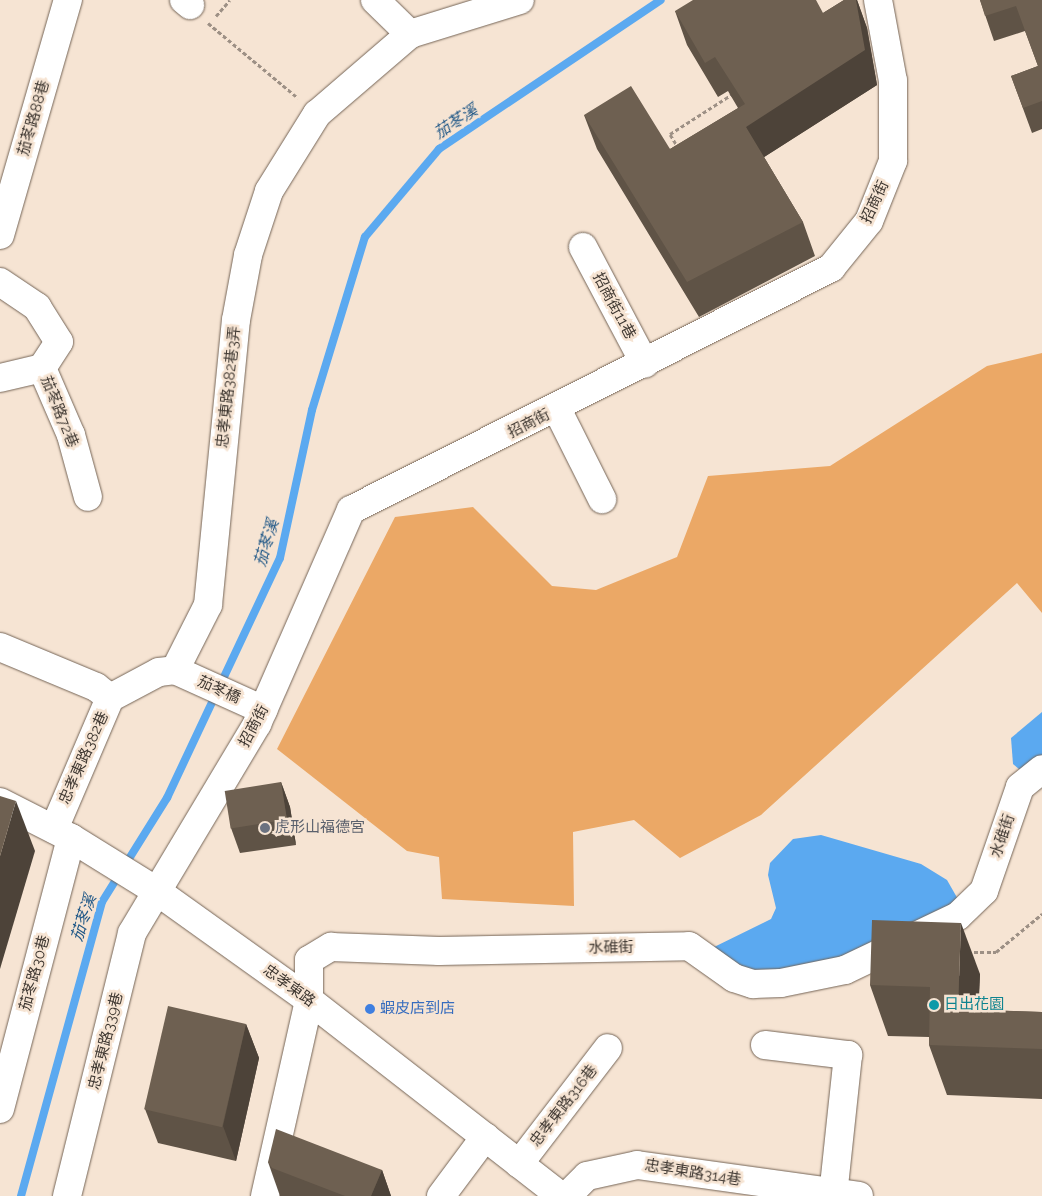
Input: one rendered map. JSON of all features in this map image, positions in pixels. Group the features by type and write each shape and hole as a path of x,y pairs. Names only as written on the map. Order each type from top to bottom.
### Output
{"street":[{"name":"茄苳路88巷","path":"0,235 68,0"},
{"path":"375,0 410,34 520,0"},
{"name":"招商街","path":"153,889 263,710 351,510 557,409 831,268 869,221 893,161 892,81 878,0"},
{"name":"忠孝東路382巷3弄","path":"175,670 208,605 236,320 248,255 269,191 317,114 410,34"},
{"name":"招商街11巷","path":"583,247 646,364"},
{"path":"0,282 37,308 60,342 42,368"},
{"name":"茄苳路72巷","path":"0,378 42,368 71,435 88,497"},
{"path":"557,409 602,499"},
{"path":"0,647 96,687 110,698"},
{"name":"忠孝東路382巷","path":"70,838 110,698 159,672 175,670"},
{"name":"茄苳橋","path":"175,670 263,710"},
{"name":"水碓街","path":"265,1196 309,1000 309,960 331,947 439,951 689,946 734,978 753,984 781,983 845,970 958,916 984,891 1020,787 1042,769"},
{"name":"忠孝東路","path":"0,802 70,838 153,889 309,1000 560,1196"},
{"name":"茄苳路30巷","path":"0,1109 70,838"},
{"name":"忠孝東路339巷","path":"67,1196 132,933 153,889"},
{"path":"765,1045 848,1055 846,1195"},
{"name":"忠孝東路316巷","path":"519,1164 608,1048"},
{"path":"441,1196 485,1137"},
{"name":"忠孝東路314巷","path":"567,1196 587,1176 637,1165 846,1195"}],"path":[{"path":"187,2 317,114"},
{"path":"684,158 670,134 743,87"},
{"path":"957,952 996,952 1042,914"}],"shaded area":[{"path":"1042,353 1042,613 1017,583 761,815 680,858 634,820 573,832 574,906 442,899 439,857 407,851 277,749 395,517 473,507 552,586 596,590 677,557 708,476 830,466 987,366"}],"water":[{"path":"1042,712 1042,763 1020,770 1013,764 1011,738"},
{"path":"821,835 921,864 947,880 959,901 845,962 757,975 708,950 771,919 776,908 768,875 770,863 793,839"}],"building":[{"path":"693,0 816,0 823,13 844,0 856,0 865,50 746,127 803,222 687,282 584,115 631,86 670,149 745,104 715,57 705,63 675,11"},
{"path":"980,0 1042,0 1042,101 1023,108 1011,76 1038,66 1016,6 985,16"},
{"path":"281,782 287,820 231,828 225,791"},
{"path":"0,796 16,801 0,856"},
{"path":"872,920 961,923 958,1009 1042,1012 1042,1049 929,1045 930,987 870,985"},
{"path":"168,1006 246,1024 222,1127 144,1109"},
{"path":"276,1129 382,1170 371,1196 345,1196 272,1168 268,1162"}],"waterway":[{"name":"茄苳溪","path":"21,1196 102,902 167,798 280,558 312,410 365,237 439,149 661,0"}],"place":[{"name":"虎形山福德宮","path":"265,828"},
{"name":"日出花園","path":"934,1005"},
{"name":"蝦皮店到店","path":"370,1009"}]}
